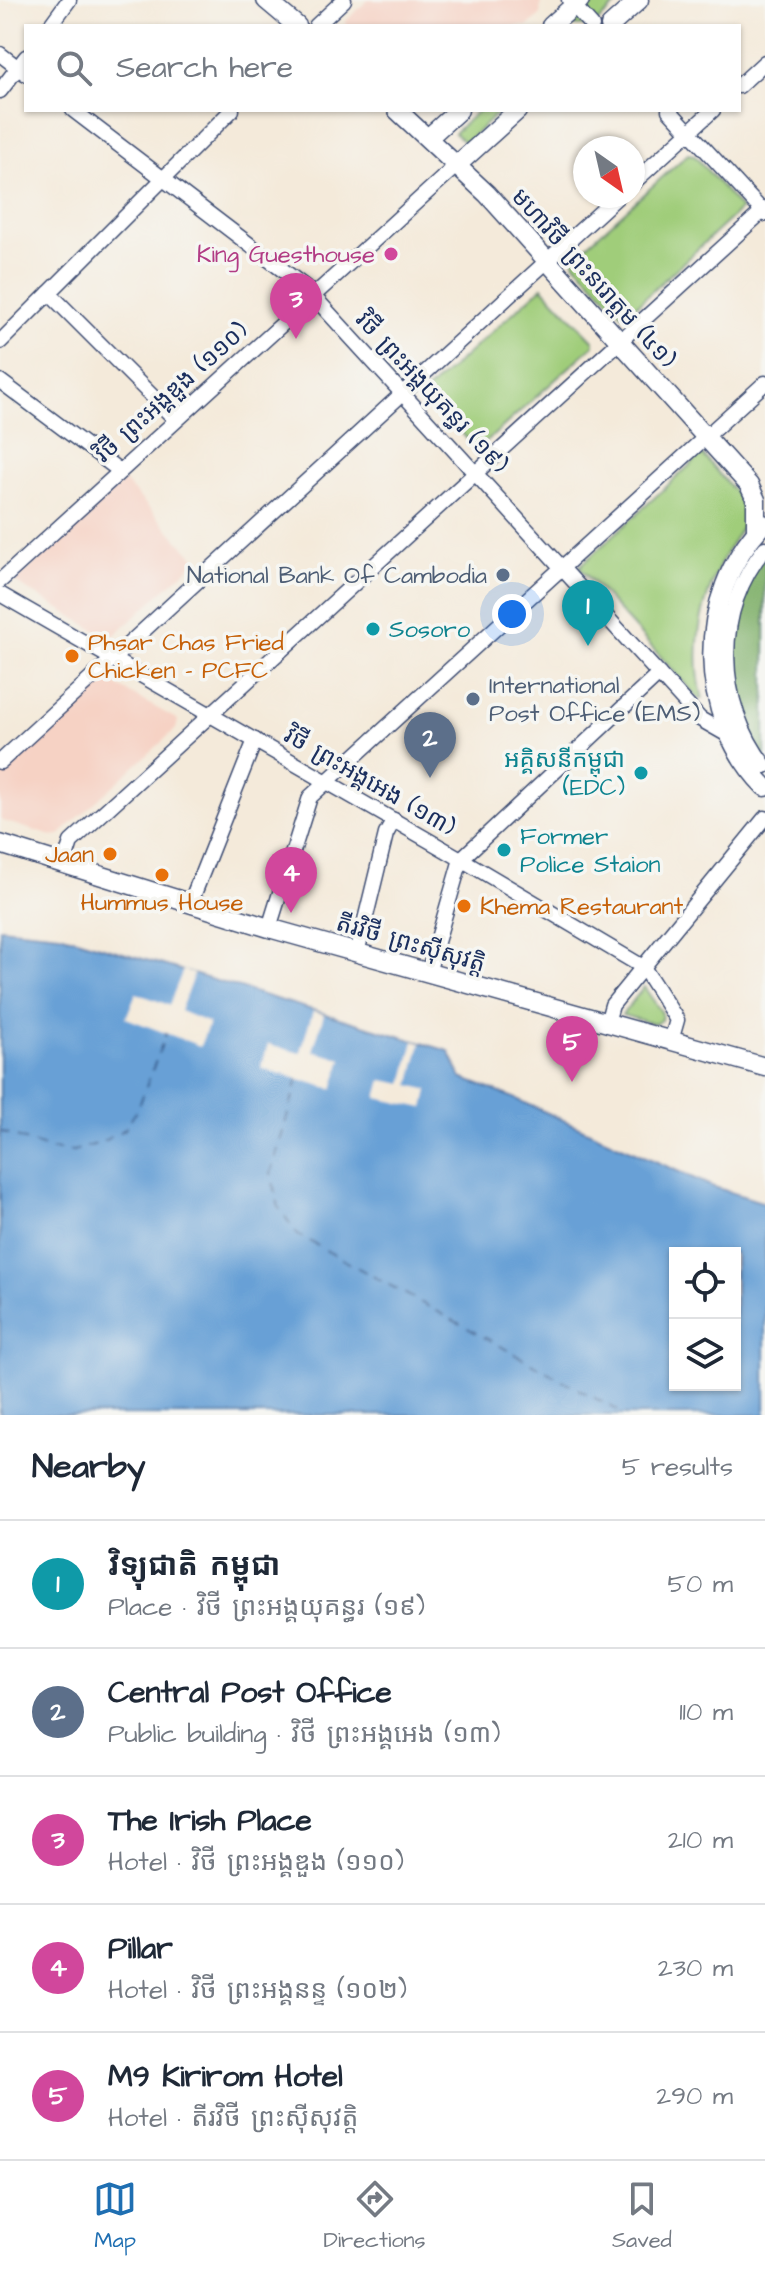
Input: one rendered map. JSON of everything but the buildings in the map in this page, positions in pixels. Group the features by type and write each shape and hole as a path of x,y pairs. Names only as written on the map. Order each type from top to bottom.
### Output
{"main road":[{"path":"266,0 295,24"},
{"path":"612,24 639,0"},
{"path":"553,24 574,2"},
{"name":"មហាវិថី ព្រះនរោត្តម (៤១)","path":"399,112 457,165 757,489 762,534"},
{"path":"429,137 457,112"},
{"name":"វិថី ព្រះអង្គឌួង (១១០)","path":"457,165 516,112"},
{"path":"762,534 735,562 720,597 712,634 712,672 728,735 742,759 765,787"},
{"name":"តីរវិថី ព្រះស៊ីសុវត្តិ","path":"0,844 269,928 765,1067"}],"street":[{"path":"51,24 69,0"},
{"path":"318,24 344,0"},
{"path":"574,2 590,24"},
{"path":"0,54 23,66 0,91"},
{"path":"741,84 765,62"},
{"name":"វិថី ព្រះអង្គយុគន្ធរ (១៩)","path":"76,112 305,287 700,719 728,735"},
{"path":"0,342 230,112"},
{"path":"64,864 71,842 764,212 671,112"},
{"path":"645,172 711,112"},
{"name":"វិថី ព្រះអង្គឌួង (១១០)","path":"0,581 457,165"},
{"path":"0,762 605,208"},
{"path":"49,293 176,420"},
{"path":"0,381 120,471"},
{"path":"269,928 310,797 765,383"},
{"path":"762,534 753,563 735,600 727,641 728,682 733,706 742,730 765,766"},
{"name":"វិថី ព្រះអង្គអេង (១៣)","path":"0,594 643,967 677,1020 671,1041"},
{"path":"428,973 461,859 659,674"},
{"path":"190,904 255,740"},
{"path":"607,1023 612,1005 765,818"},
{"path":"357,953 386,834 394,820"}],"shaded area":[{"path":"368,0 541,0 540,15 530,24 346,24"},
{"path":"124,481 197,560 110,639 15,582"},
{"path":"110,682 178,720 176,729 59,835 52,836 0,820 0,775 102,684"}],"green space":[{"path":"599,0 622,0 595,24 573,24"},
{"path":"477,112 499,112 465,143 454,133"},
{"path":"688,154 694,155 741,209 625,316 574,262 574,257 628,208 645,208 645,193"},
{"path":"542,287 594,341 594,345 477,450 425,392"},
{"path":"702,454 744,503 746,521 722,561 705,606 697,652 703,699 699,699 579,567"},
{"path":"765,551 765,763 730,682 737,601"},
{"path":"644,987 662,1013 661,1020 655,1024 622,1015"}],"water":[{"path":"0,928 60,934 449,1051 461,1078 514,1098 711,1186 765,1203 765,1415 0,1415"}],"pier":[{"path":"183,970 194,974 180,1011 209,1023 200,1046 126,1018 136,993 169,1005"},
{"path":"313,1011 324,1014 313,1051 342,1059 333,1089 261,1068 268,1044 300,1053"},
{"path":"414,1041 421,1043 410,1085 428,1090 424,1108 377,1098 382,1080 403,1084"}],"ferry route":[{"path":"0,1131 49,1149 73,1151 100,1143 125,1129 139,1106 166,1033"},
{"path":"298,1079 271,1173 279,1208 298,1235 626,1415"}],"place":[{"name":"King Guesthouse","path":"391,254"},
{"name":"The Irish Place","path":"296,339"},
{"name":"National Bank Of Cambodia","path":"503,575"},
{"name":"Sosoro","path":"373,629"},
{"name":"វិទ្យុជាតិ កម្ពុជា","path":"588,646"},
{"name":"Phsar Chas Fried Chicken - PCFC","path":"72,656"},
{"name":"International Post Office (EMS)","path":"473,699"},
{"name":"អគ្គិសនីកម្ពុជា (EDC)","path":"641,773"},
{"name":"Central Post Office","path":"430,778"},
{"name":"Former Police Staion","path":"504,850"},
{"name":"Jaan","path":"110,854"},
{"name":"Hummus House","path":"162,875"},
{"name":"Khema Restaurant","path":"464,906"},
{"name":"Pillar","path":"291,913"},
{"name":"M9 Kirirom Hotel","path":"572,1082"}]}
